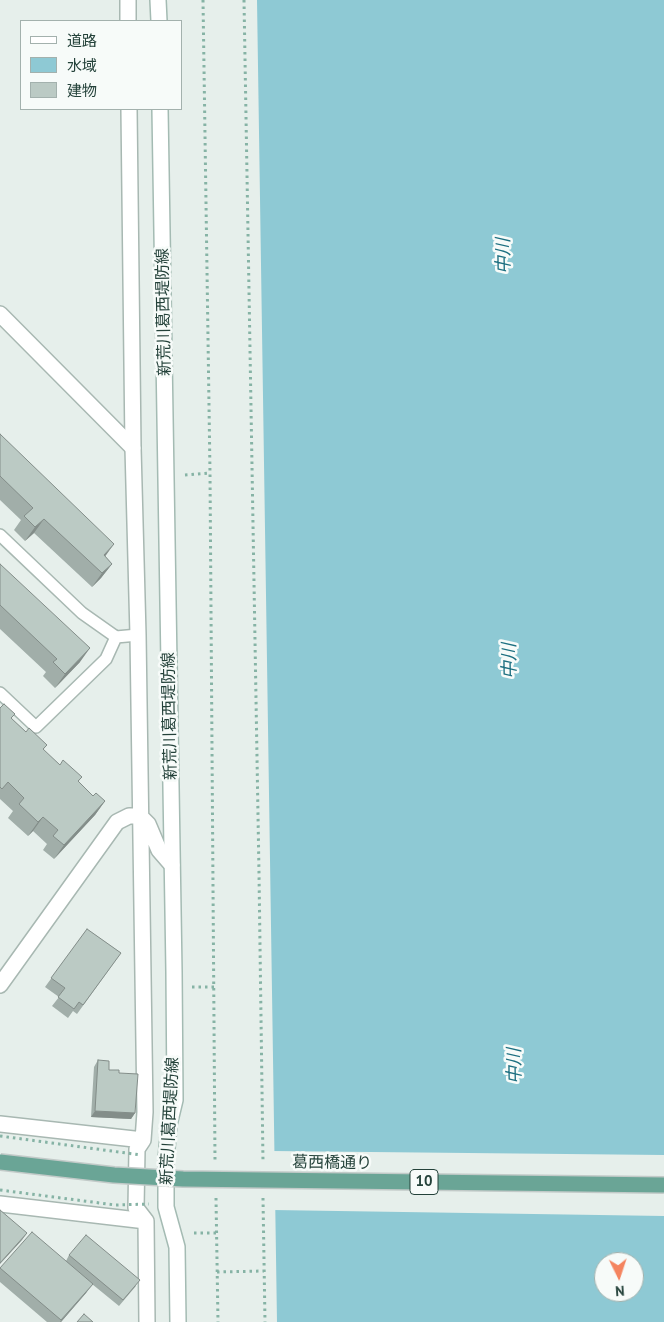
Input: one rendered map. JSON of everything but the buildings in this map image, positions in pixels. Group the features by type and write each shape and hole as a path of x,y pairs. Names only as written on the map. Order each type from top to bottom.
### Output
{"main road":[{"name":"葛西橋通り","path":"0,1162 114,1175 183,1179 664,1185"}],"street":[{"path":"128,0 128,20"},
{"path":"158,0 159,20"},
{"path":"129,110 145,1112 142,1147"},
{"name":"新荒川葛西堤防線","path":"160,110 174,972 174,1100 169,1125 166,1160 166,1207 177,1247 178,1322"},
{"path":"0,314 133,448"},
{"path":"0,984 118,822 129,816 140,816 148,824 159,850 172,865"},
{"path":"0,1124 142,1147"},
{"path":"142,1147 137,1149 136,1208 146,1221 147,1322"},
{"path":"0,1204 146,1221"}],"lane":[{"path":"0,535 82,613 116,637 138,636"},
{"path":"0,694 36,727 106,659 116,637"}],"path":[{"path":"202,0 210,493 215,1170"},
{"path":"244,0 260,873 263,1162"},
{"path":"0,1136 142,1147"},
{"path":"0,1190 115,1205 148,1204"},
{"path":"263,1192 265,1322"},
{"path":"216,1197 218,1322"},
{"path":"217,1272 264,1271"}],"water":[{"name":"中川","path":"257,0 664,0 664,1322 277,1322"}],"pier":[{"path":"272,1151 664,1155 664,1216 273,1210"}]}
